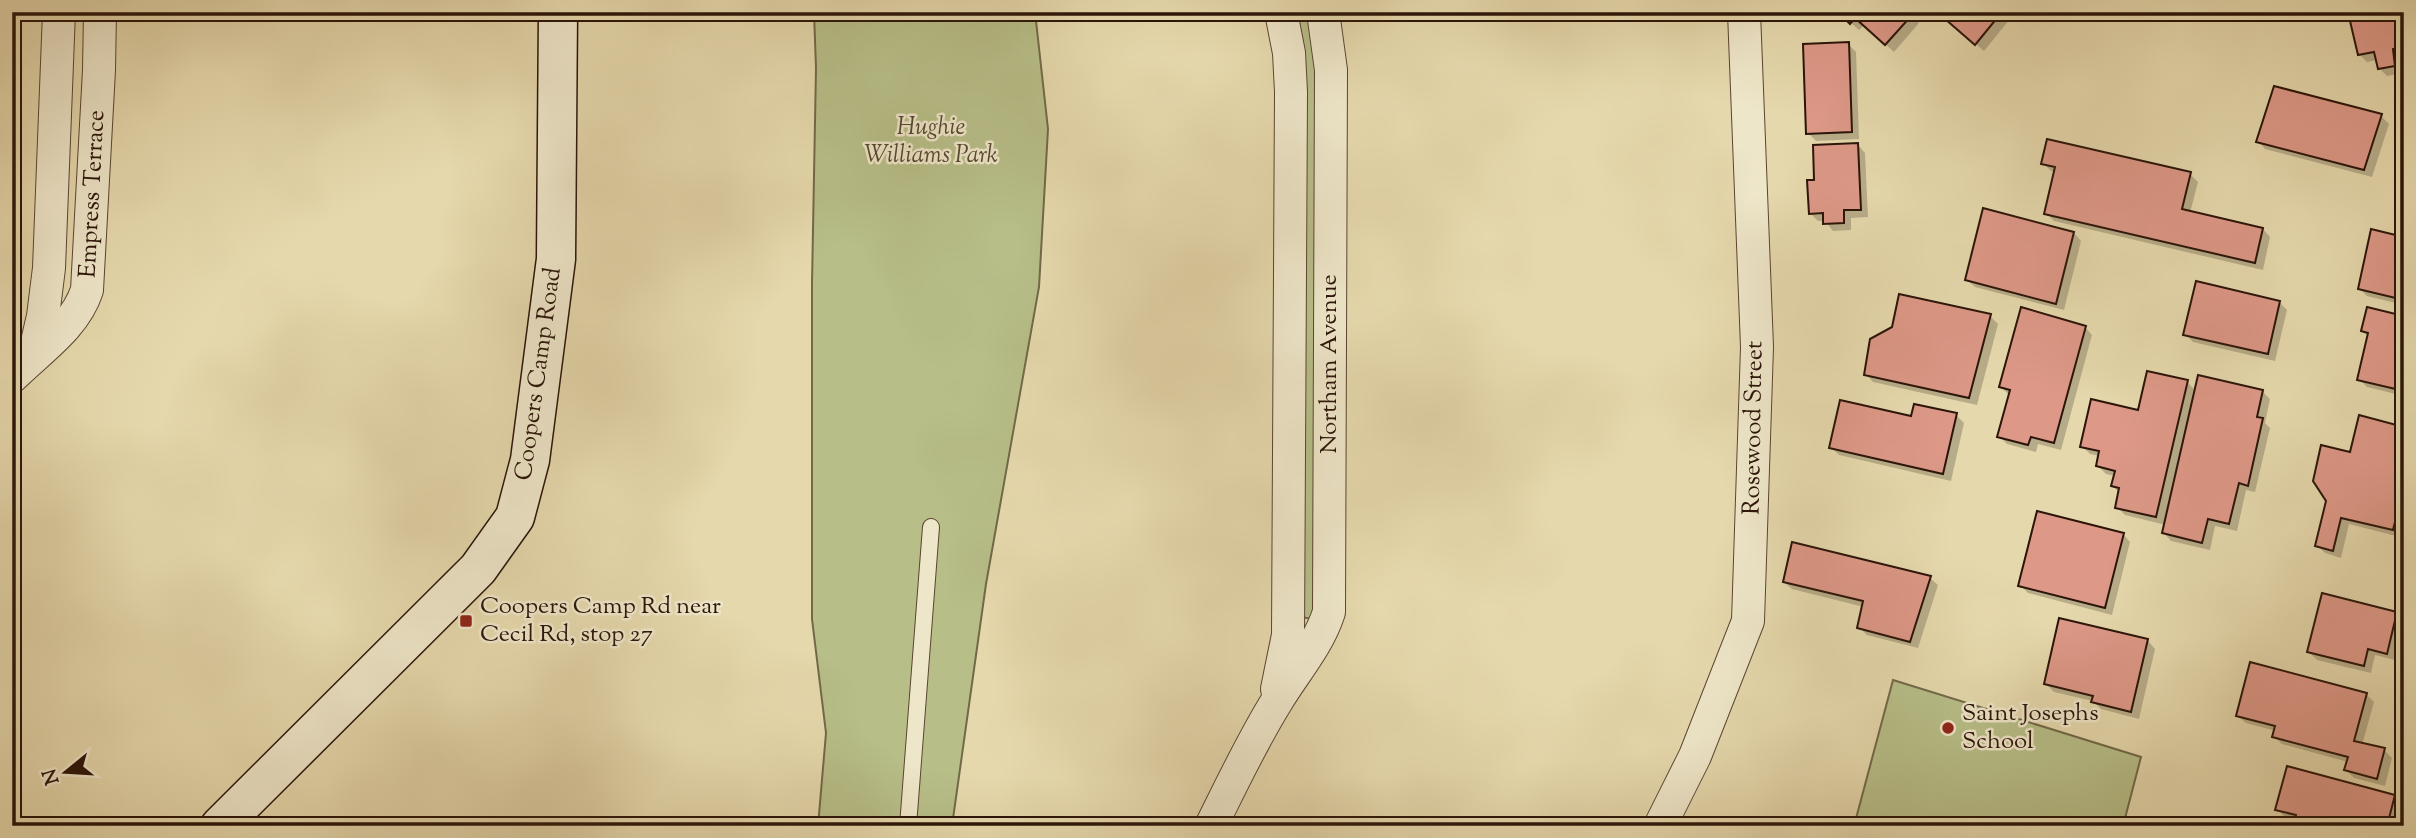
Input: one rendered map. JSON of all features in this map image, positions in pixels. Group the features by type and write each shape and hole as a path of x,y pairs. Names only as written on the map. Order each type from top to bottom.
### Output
{"main road":[{"name":"Coopers Camp Road","path":"220,826 478,569 515,517 530,460 556,259 558,12"}],"street":[{"name":"Empress Terrace","path":"34,355 43,316 49,268 59,12"},
{"name":"Empress Terrace","path":"12,377 71,320 81,307 88,289 100,12"},
{"name":"Northam Avenue","path":"1276,701 1288,635 1291,92 1289,53 1281,12"},
{"name":"Northam Avenue","path":"1210,826 1276,701 1324,628 1329,612 1331,70 1322,12"},
{"name":"Rosewood Street","path":"1660,826 1695,756 1748,621 1757,347 1744,12"}],"lane":[{"path":"908,826 931,527"}],"green space":[{"name":"Hughie Williams Park","path":"814,12 1035,12 1048,129 1039,287 986,584 952,826 818,826 826,733 812,619 812,283 816,68"},
{"path":"1292,12 1311,12 1318,50 1317,611 1311,619 1302,617"},
{"path":"1893,680 2141,757 2123,826 1854,826"}],"building":[{"path":"1838,12 1913,14 1885,45 1855,18 1850,24"},
{"path":"1937,12 2002,12 1975,45"},
{"path":"2356,12 2381,12 2383,16 2402,12 2404,47 2393,49 2395,66 2378,69 2374,52 2358,55 2350,21 2359,18"},
{"path":"1849,42 1852,132 1806,134 1803,44"},
{"path":"2274,86 2382,114 2364,170 2256,142"},
{"path":"2047,139 2191,172 2182,209 2263,228 2255,263 2044,214 2055,167 2041,164"},
{"path":"1858,143 1861,210 1844,210 1844,223 1823,224 1823,213 1809,214 1807,180 1814,180 1813,145"},
{"path":"1983,208 2074,232 2056,304 1965,280"},
{"path":"2371,229 2404,237 2404,300 2358,289"},
{"path":"2196,281 2280,301 2268,354 2183,335"},
{"path":"1899,294 1991,314 1969,398 1864,375 1870,339 1892,327"},
{"path":"2021,307 2086,326 2054,443 2031,437 2028,445 1997,437 2010,390 1999,387"},
{"path":"2367,307 2404,316 2404,391 2357,380 2368,333 2361,331"},
{"path":"2147,371 2188,380 2156,517 2115,508 2119,488 2111,486 2115,471 2096,466 2099,451 2080,447 2091,399 2138,410"},
{"path":"2198,375 2263,390 2257,417 2263,418 2248,486 2239,483 2229,524 2208,519 2202,543 2162,533"},
{"path":"1840,400 1911,416 1914,404 1957,413 1943,474 1829,448"},
{"path":"2359,415 2404,427 2404,486 2393,530 2341,518 2333,551 2315,546 2326,501 2313,481 2321,445 2350,452"},
{"path":"2037,511 2124,533 2105,608 2018,586"},
{"path":"1792,542 1931,576 1910,642 1857,628 1863,601 1783,582"},
{"path":"2322,593 2397,612 2387,654 2368,649 2364,666 2307,652"},
{"path":"2059,618 2148,639 2131,712 2091,702 2093,696 2044,684"},
{"path":"2250,662 2367,693 2354,741 2385,748 2377,779 2344,770 2348,757 2272,737 2275,726 2236,716"},
{"path":"2287,766 2395,795 2387,826 2303,826 2294,823 2296,815 2275,810"}],"place":[{"name":"Coopers Camp Rd near Cecil Rd, stop 27","path":"466,621"},
{"name":"Saint Josephs School","path":"1948,728"}]}
